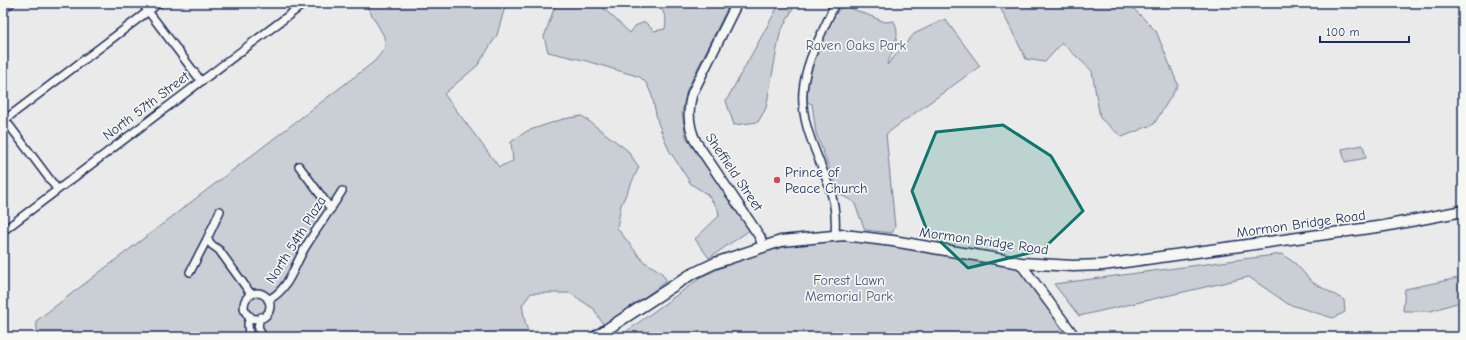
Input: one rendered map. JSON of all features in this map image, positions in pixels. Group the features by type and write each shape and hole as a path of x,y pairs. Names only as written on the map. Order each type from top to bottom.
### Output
{"main road":[{"name":"Mormon Bridge Road","path":"595,337 690,275 715,263 781,241 844,235 893,241 1020,263 1073,266 1103,265 1384,226 1463,211"}],"street":[{"path":"3,9 11,3"},
{"path":"142,3 201,81"},
{"path":"57,188 4,119 159,3"},
{"name":"North 57th Street","path":"3,231 57,188 305,3"},
{"name":"Sheffield Street","path":"737,3 694,90 690,102 690,130 696,142 760,237 763,247"},
{"path":"835,3 813,49 803,92 803,104 807,128 832,199 836,226 835,235"},
{"path":"298,166 331,208"},
{"name":"North 54th Plaza","path":"268,300 280,292 283,288 298,263 305,247 342,191"},
{"path":"190,272 220,211"},
{"path":"207,239 219,250 251,294"},
{"path":"1020,263 1075,337"},
{"path":"261,317 257,318 246,313 244,305 247,297 251,294 259,293 268,300 269,309 261,317 258,327 263,337"},
{"path":"249,337 248,324 250,316"}],"highlighted area":[{"path":"1003,125 1051,156 1083,211 1042,250 968,268 926,228 912,191 936,132"}],"green space":[{"path":"365,3 506,3 497,35 478,65 444,94 499,167 513,161 511,142 527,131 563,119 582,116 627,150 639,167 621,205 617,228 643,261 661,272 667,281 604,326 594,309 570,293 531,293 522,305 526,326 531,337 38,337 36,321 375,61 385,48 384,36"},
{"path":"554,3 598,3 630,33 635,26 645,22 654,31 665,29 666,19 662,9 649,3 730,3 687,90 682,113 686,137 750,230 709,258 695,239 719,216 718,209 707,194 691,184 669,150 658,123 652,96 647,84 640,77 583,60 548,52 544,37 555,6"},
{"path":"780,3 796,3 780,33 766,108 758,122 734,125 726,101"},
{"path":"1003,3 1128,3 1156,31 1178,85 1154,124 1122,137 1100,118 1092,71 1062,43 1045,62 1026,59 1000,7"},
{"name":"Raven Oaks Park","path":"845,7 885,22 894,21 897,38 887,65 914,34 945,19 980,66 886,134 895,227 892,233 865,230 854,202 839,194 816,133 812,104 807,102 810,72 818,44 839,9"},
{"path":"1363,145 1366,158 1345,162 1342,149"},
{"name":"Forest Lawn Memorial Park","path":"858,240 1019,267 1071,337 631,337 627,331 703,276 743,258 757,253 804,243"},
{"path":"1282,254 1296,264 1312,282 1344,300 1345,312 1333,318 1288,304 1249,277 1079,316 1054,284"},
{"path":"1463,277 1463,301 1431,311 1403,311 1405,289"}],"place":[{"name":"Prince of Peace Church","path":"777,180"}]}
